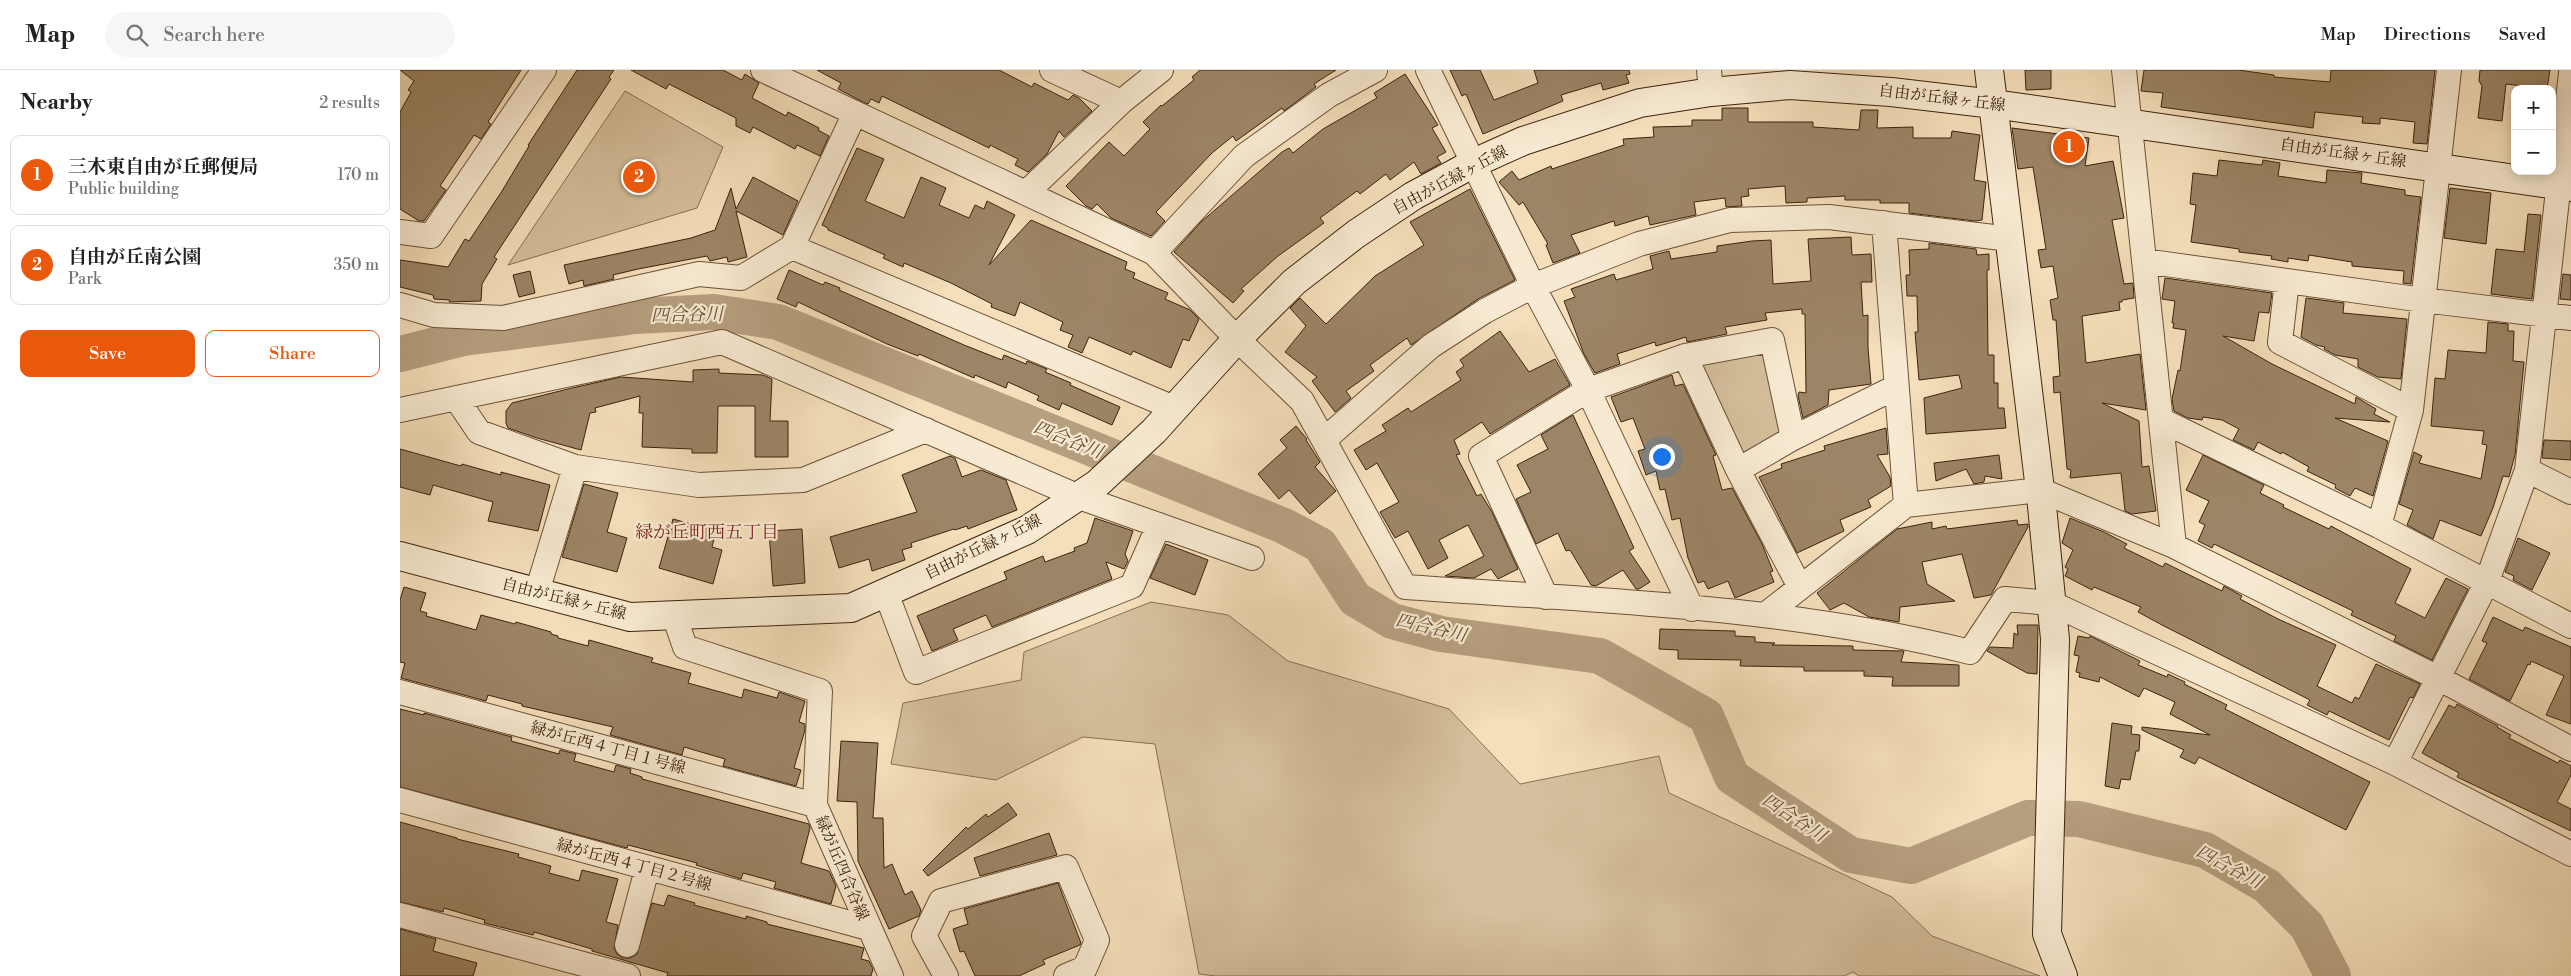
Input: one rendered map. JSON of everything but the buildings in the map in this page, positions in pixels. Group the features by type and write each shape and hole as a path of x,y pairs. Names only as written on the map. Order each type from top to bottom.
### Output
{"street":[{"path":"400,232 431,236 544,70"},
{"path":"763,70 1154,253 1237,339 1302,401 1405,587 1765,615 1915,638 1970,652 2005,599 2051,603 2395,764 2571,854"},
{"path":"1052,70 1121,102"},
{"path":"1026,193 1121,102 1161,70"},
{"path":"1154,253 1244,156 1329,95 1375,70"},
{"path":"1428,70 1532,286 1588,390 1692,609"},
{"path":"1989,70 2040,490 2055,639 2052,802 2048,830 2047,934 2063,976"},
{"path":"2124,70 2174,546"},
{"path":"2379,526 2412,410 2449,70"},
{"path":"2395,764 2486,584 2527,470 2545,316 2565,186 2571,73"},
{"name":"自由が丘緑ヶ丘線","path":"400,556 630,617 851,608 1027,530 1088,490 1154,431 1237,339 1294,282 1356,234 1413,196 1474,163 1523,141 1710,81 1790,84 1891,92 1994,104 2438,166 2565,186"},
{"path":"400,305 434,315 503,318 699,274 741,278 792,247 855,113"},
{"path":"1324,440 1431,346 1485,311 1532,286 1639,244 1730,220 1829,217 2010,238"},
{"path":"1884,223 1906,506"},
{"path":"792,247 1174,408"},
{"path":"2144,262 2571,318"},
{"path":"2287,282 2280,342 2412,410"},
{"path":"1546,597 1481,456 1588,390 1685,356 1772,340 1793,438"},
{"path":"400,410 722,342 926,430 1088,490 1159,525 1252,558"},
{"path":"1685,356 1738,470 1800,587"},
{"path":"1738,470 1793,438 1896,387"},
{"path":"456,398 479,432 575,467 699,485 803,480 926,430"},
{"path":"2161,420 2379,526 2486,584 2571,626"},
{"path":"537,592 575,467"},
{"path":"2527,470 2571,492"},
{"path":"1765,615 1906,506 2040,490 2174,546 2438,678 2571,749"},
{"path":"886,593 916,672 1132,586 1159,525"},
{"name":"緑が丘四合谷線","path":"674,615 685,647 820,691 815,804 890,976"},
{"name":"緑が丘西４丁目１号線","path":"400,692 815,804"},
{"name":"緑が丘西４丁目２号線","path":"400,800 647,870 868,928"},
{"path":"946,976 924,936 941,901 1066,867 1097,940 1081,973"},
{"path":"627,945 647,870"},
{"path":"400,915 621,975"}],"shaded area":[{"path":"625,91 723,147 697,208 508,265"},
{"path":"1764,350 1784,437 1742,455 1697,368 1701,361"},
{"path":"1151,602 1228,615 1288,661 1449,709 1520,784 1659,756 1669,793 1892,897 1932,936 2040,976 1859,976 1853,972 1844,976 1216,976 1199,974 1155,744 1083,737 996,780 891,764 903,703 1021,680 1024,652"}],"waterway":[{"name":"四合谷川","path":"400,354 463,338 636,316 714,312 778,322 1284,526 1320,545 1355,599 1392,621 1441,634 1600,656 1706,716 1732,777 1851,855 1911,866 2028,818 2079,819 2205,850 2267,886 2307,926 2333,976"}],"place":[{"name":"三木東自由が丘郵便局","path":"2069,147"},
{"name":"自由が丘南公園","path":"639,177"}],"district":[{"name":"緑が丘町西五丁目","path":"707,532"}]}
